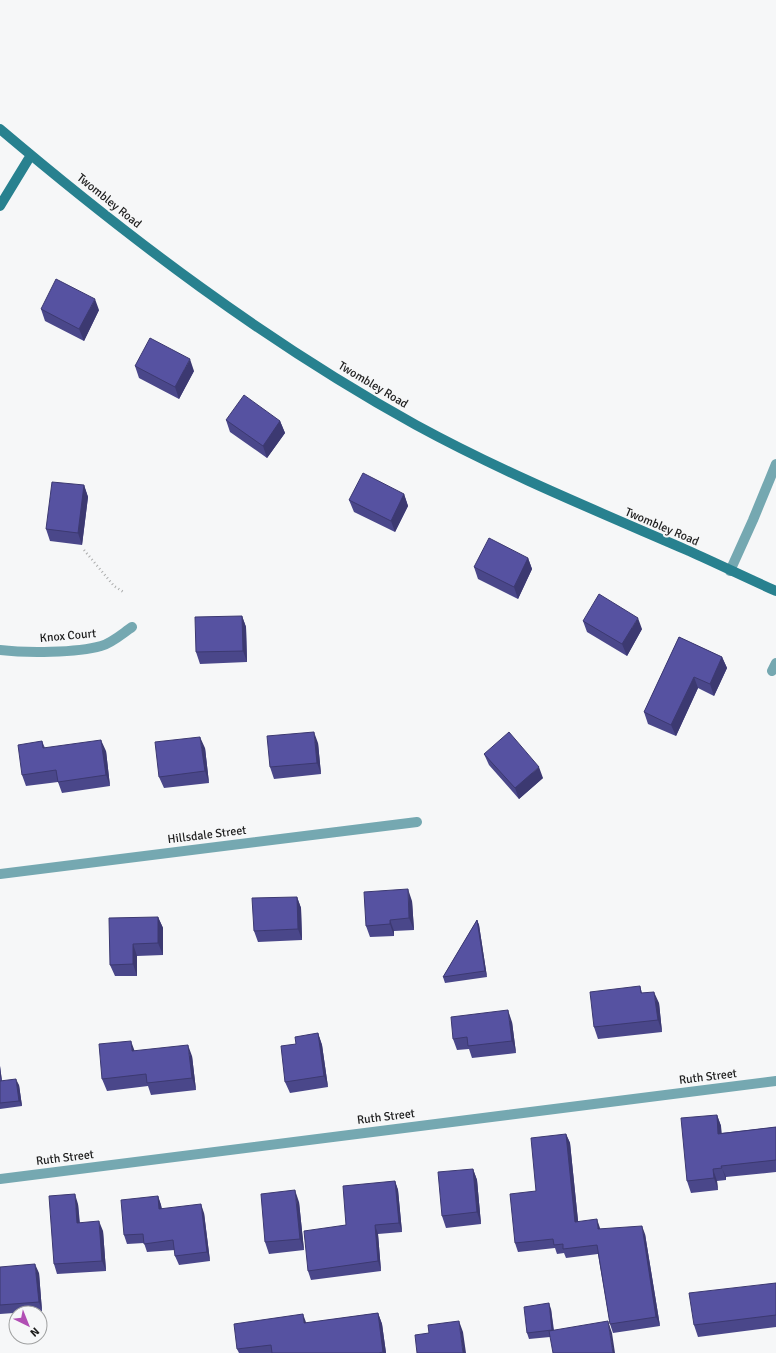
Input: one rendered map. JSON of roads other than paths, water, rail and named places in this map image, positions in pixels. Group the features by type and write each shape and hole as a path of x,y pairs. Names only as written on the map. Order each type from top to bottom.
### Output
{"street":[{"name":"Twombley Road","path":"0,130 146,247 196,284 271,336 386,408 532,484 776,591"},
{"path":"0,206 31,155"},
{"path":"730,571 776,464"},
{"name":"Knox Court","path":"0,650 26,652 102,646 132,627"},
{"name":"Hillsdale Street","path":"0,874 417,822"},
{"name":"Ruth Street","path":"0,1179 776,1082"}]}
